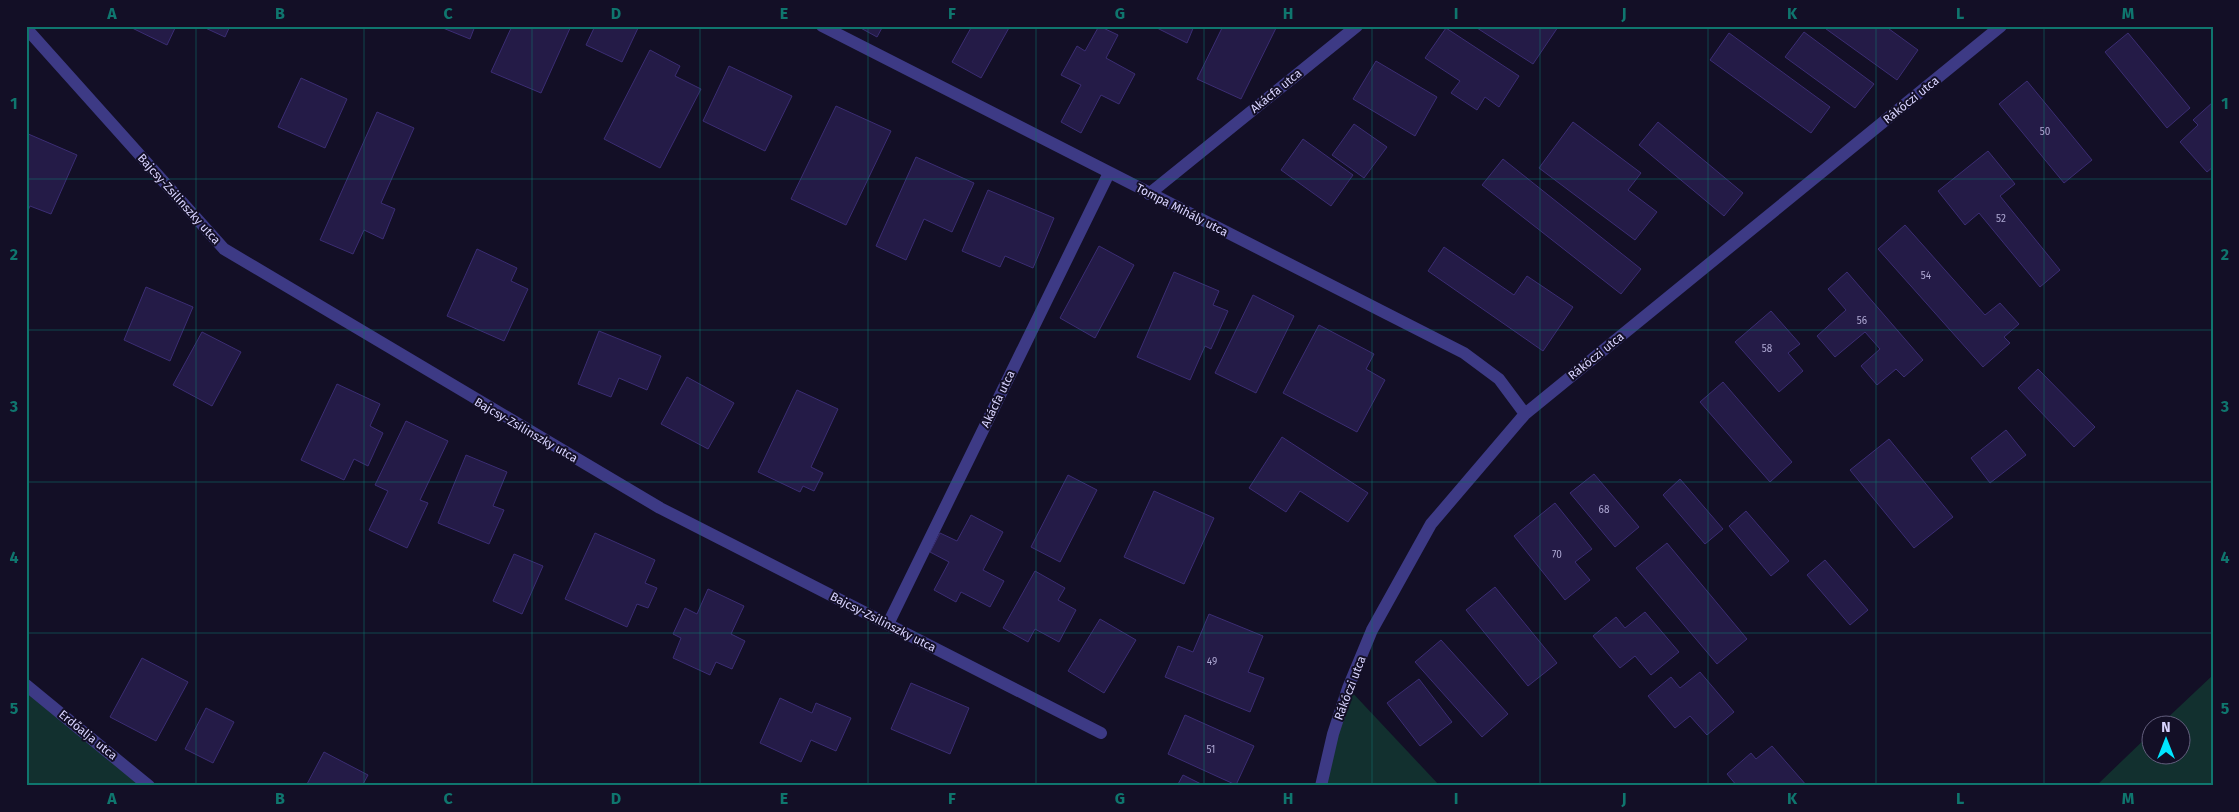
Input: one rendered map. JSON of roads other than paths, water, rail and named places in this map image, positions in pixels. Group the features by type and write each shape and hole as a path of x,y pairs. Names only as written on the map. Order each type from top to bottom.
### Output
{"street":[{"name":"Tompa Mihály utca","path":"822,26 1464,353 1499,379 1526,414"},
{"name":"Akácfa utca","path":"1149,194 1357,26"},
{"name":"Rákóczi utca","path":"1321,786 1336,725 1348,688 1372,630 1431,524 1526,414 2001,26"},
{"name":"Bajcsy-Zsilinszky utca","path":"26,28 224,250 660,508 1101,733"},
{"name":"Akácfa utca","path":"888,624 1109,173"},
{"name":"Erdőalja utca","path":"26,686 149,786"}]}
